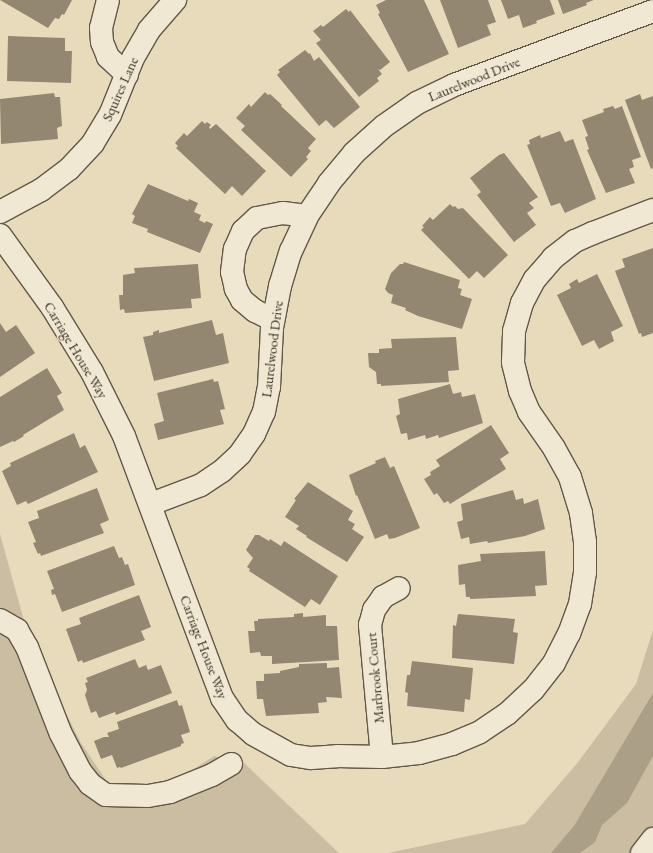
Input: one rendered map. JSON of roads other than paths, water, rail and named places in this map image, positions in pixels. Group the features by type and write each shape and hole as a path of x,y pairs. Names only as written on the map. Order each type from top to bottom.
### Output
{"street":[{"path":"108,0 101,28 102,42 108,57 127,75"},
{"name":"Squires Lane","path":"0,212 41,190 74,164 93,143 110,115 127,75 149,30 175,0"},
{"name":"Laurelwood Drive","path":"151,504 201,485 222,471 240,454 254,434 264,412 269,387 273,320 284,272 291,251 307,216 329,183 354,153 384,126 417,103 454,85 653,11"},
{"name":"Carriage House Way","path":"0,235 52,307 92,372 124,436 151,504 222,698 237,720 253,734 291,755 311,758 337,756 382,757 418,753 452,744 480,732 507,714 533,690 554,663 569,634 580,604 585,572 585,542 581,513 570,476 554,448 529,412 520,391 514,362 514,331 522,303 535,279 553,258 575,241 653,210"},
{"path":"273,320 255,311 242,300 236,289 232,272 235,249 243,232 257,218 283,213 307,216"},
{"name":"Marbrook Court","path":"382,757 370,625 374,610 383,597 399,588"},
{"path":"0,620 17,630 27,647 61,734 80,771 90,784 106,795 148,796 170,792 212,775 231,764"},
{"path":"642,853 653,839"}]}
